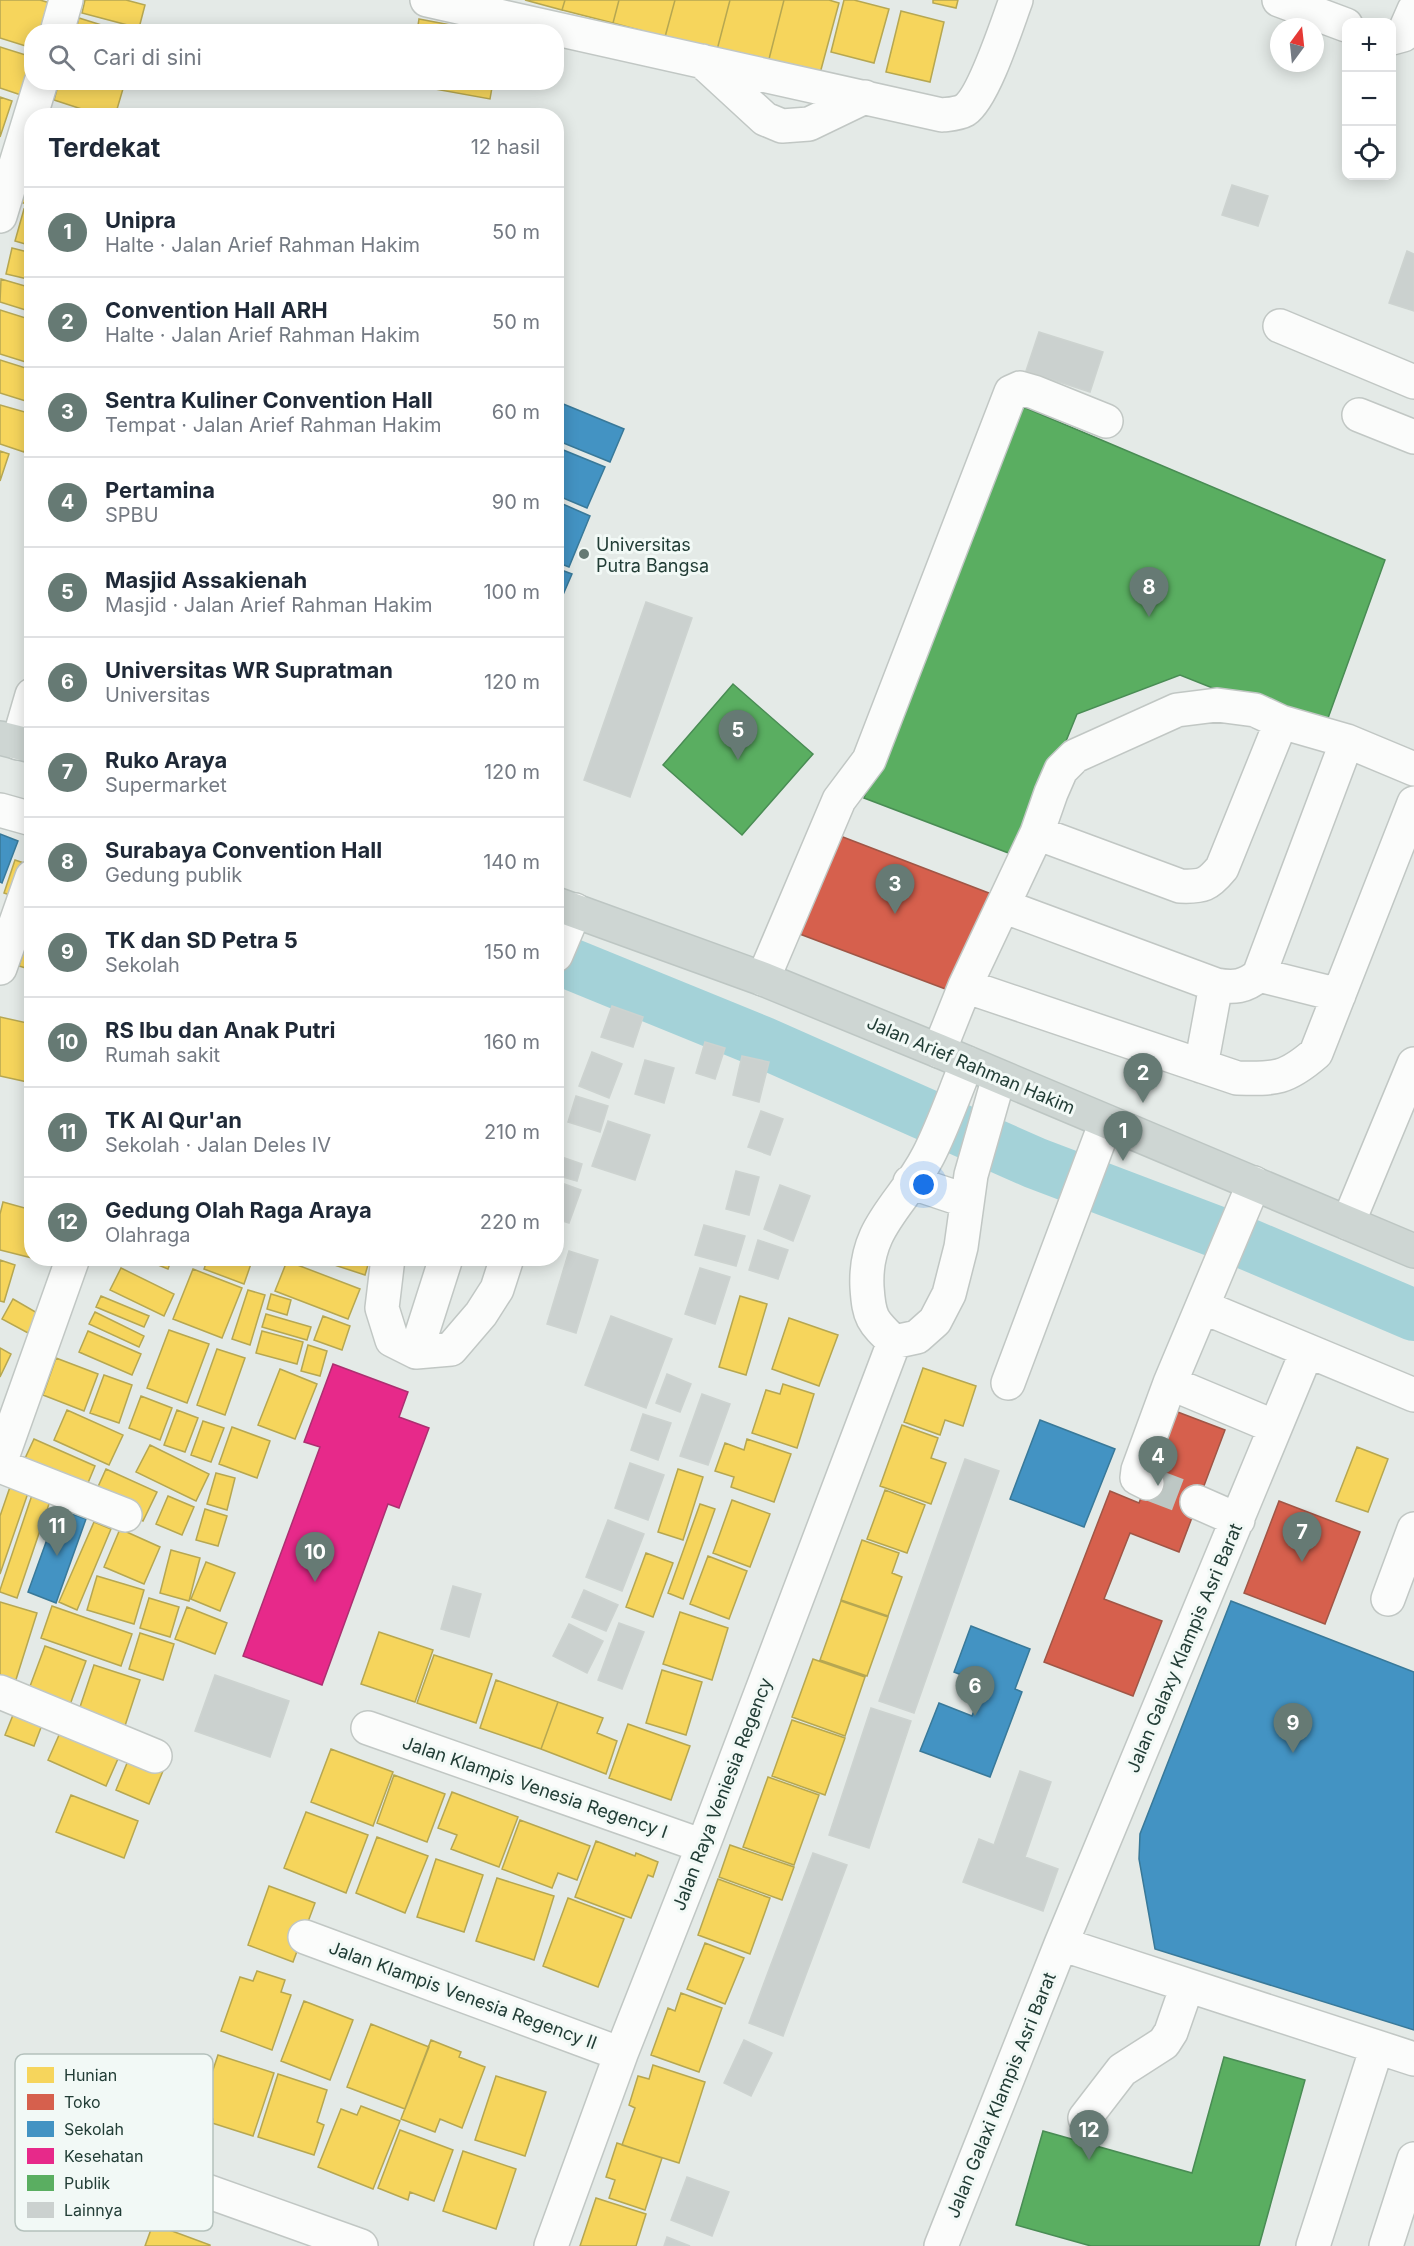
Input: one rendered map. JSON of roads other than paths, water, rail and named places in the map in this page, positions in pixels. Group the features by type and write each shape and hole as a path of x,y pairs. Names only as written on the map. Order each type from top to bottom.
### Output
{"main road":[{"name":"Jalan Arief Rahman Hakim","path":"566,907 763,979 953,1057 1106,1122 1248,1195 1348,1223 1414,1251"}],"street":[{"path":"59,24 66,0"},
{"path":"427,0 537,24"},
{"path":"564,30 942,115 966,109 974,101 985,80 1016,0"},
{"path":"1279,0 1342,22"},
{"path":"1396,37 1403,35 1414,10"},
{"path":"701,60 765,119 782,126 809,123 865,98"},
{"path":"33,108 39,90"},
{"path":"0,216 24,138"},
{"path":"1280,326 1414,382"},
{"path":"763,979 839,800 869,759 1011,392 1020,388 1034,392 1106,421"},
{"path":"1359,415 1414,437"},
{"path":"999,1077 969,1188 961,1247 949,1294 935,1321 917,1337 894,1342 874,1324 868,1308 866,1271 872,1242 885,1218 919,1170 949,1107 953,1057 965,986 1037,833 1061,770 1075,756 1177,710 1217,705 1255,710 1281,722 1347,741 1414,770"},
{"path":"17,742 24,720"},
{"path":"1037,833 1180,886 1197,886 1210,882 1222,868 1281,722"},
{"path":"1003,906 1216,985 1234,988 1249,984 1258,975 1347,741"},
{"path":"965,986 1237,1078 1273,1079 1296,1070 1316,1053 1414,803"},
{"path":"0,810 24,817"},
{"path":"0,968 24,900"},
{"path":"1258,975 1339,994"},
{"path":"1201,1066 1216,985"},
{"path":"1348,1223 1414,1064"},
{"path":"1008,1383 1106,1122"},
{"path":"919,1170 969,1188"},
{"path":"1147,1483 1137,1478 1138,1470 1170,1383 1248,1195"},
{"path":"70,1266 0,1465 125,1515"},
{"path":"387,1266 382,1308 392,1340 416,1352 451,1349 481,1314 497,1289 504,1266"},
{"path":"416,1352 443,1266"},
{"path":"1203,1307 1414,1395"},
{"name":"Jalan Raya Veniesia Regency","path":"550,2246 621,2054 703,1846 894,1342"},
{"name":"Jalan Galaxy Klampis Asri Barat","path":"1061,1944 1307,1351"},
{"path":"1170,1383 1275,1428"},
{"path":"1197,1502 1238,1520"},
{"path":"1388,1599 1414,1529"},
{"path":"0,1692 155,1756"},
{"name":"Jalan Klampis Venesia Regency I","path":"368,1728 703,1846"},
{"name":"Jalan Klampis Venesia Regency II","path":"305,1937 621,2054"},
{"path":"1061,1944 1414,2059"},
{"name":"Jalan Galaxi Klampis Asri Barat","path":"941,2246 1061,1944"},
{"path":"1085,2118 1122,2070 1164,2043 1171,2032 1187,1986"},
{"path":"1313,2246 1377,2047"},
{"path":"1386,2246 1414,2159"},
{"path":"213,2193 362,2246"}],"waterway":[{"path":"564,961 762,1042 1035,1163 1238,1240 1414,1315"}],"tunnel":[{"path":"1147,1483 1197,1502"}],"place":[{"name":"Universitas Putra Bangsa","path":"584,554"},
{"name":"Surabaya Convention Hall","path":"1149,617"},
{"name":"Masjid Assakienah","path":"738,760"},
{"name":"Sentra Kuliner Convention Hall","path":"895,914"},
{"name":"Convention Hall ARH","path":"1143,1103"},
{"name":"Unipra","path":"1123,1161"},
{"name":"Pertamina","path":"1158,1486"},
{"name":"TK Al Qur'an","path":"57,1556"},
{"name":"Ruko Araya","path":"1302,1562"},
{"name":"RS Ibu dan Anak Putri","path":"315,1582"},
{"name":"Universitas WR Supratman","path":"975,1716"},
{"name":"TK dan SD Petra 5","path":"1293,1753"},
{"name":"Gedung Olah Raga Araya","path":"1089,2160"}]}
